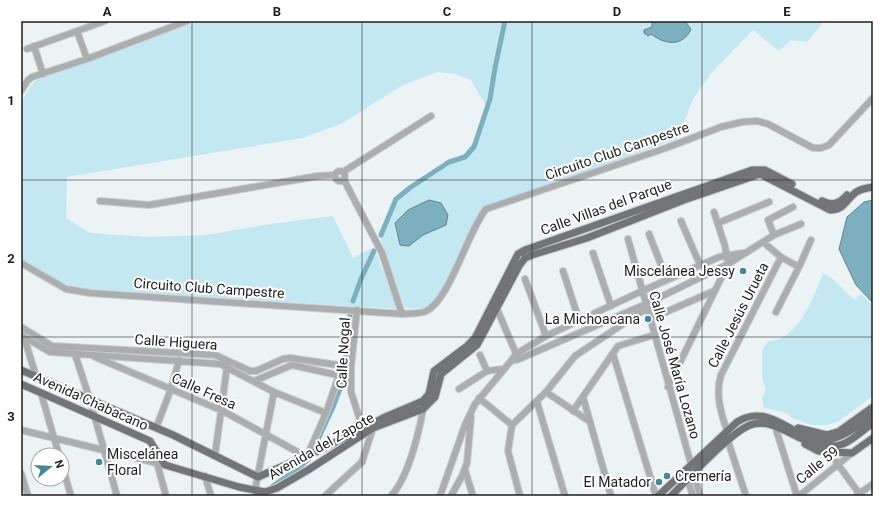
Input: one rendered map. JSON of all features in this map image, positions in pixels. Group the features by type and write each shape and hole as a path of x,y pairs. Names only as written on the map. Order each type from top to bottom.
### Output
{"main road":[{"name":"Calle Villas del Parque","path":"420,407 427,398 434,371 467,346 475,338 518,254 525,250 752,170 760,169 770,172 828,204 837,203 857,187 873,186"},
{"name":"Calle Villas del Parque","path":"420,407 429,405 435,397 441,374 477,345 519,266 532,255 587,238 754,176 764,175 830,210 837,210 843,207 858,190 873,186"},
{"name":"Avenida Chabacano","path":"21,370 156,428 248,473 258,476"},
{"name":"Avenida Chabacano","path":"21,384 150,441 165,465"},
{"name":"Avenida del Zapote","path":"256,493 265,492 276,488 373,428 420,407"},
{"name":"Avenida del Zapote","path":"258,476 383,418 420,407"},
{"path":"789,428 798,428 827,435 838,432 873,407"},
{"path":"657,496 742,419 758,416 775,420 789,428 816,439 828,440 840,436 873,415"},
{"path":"671,496 740,430 753,424 761,423 775,426 797,438 820,445 844,444 873,423"},
{"name":"Calle 59","path":"797,438 818,451 852,453 873,438"},
{"path":"165,465 206,476 256,493"},
{"path":"271,496 276,488"}],"street":[{"path":"27,49 105,21"},
{"path":"21,91 29,79 188,21"},
{"path":"77,31 86,59"},
{"path":"34,46 43,74"},
{"name":"Circuito Club Campestre","path":"21,263 66,289 72,290 402,314 424,312 435,306 443,294 472,230 486,209 666,148 721,127 742,122 757,121 768,124 813,148 821,148 829,145 873,98"},
{"path":"100,201 149,205 318,176 335,175 338,172 343,172 431,116"},
{"path":"343,172 345,175 344,180 382,253 402,314"},
{"path":"335,175 338,181 344,180"},
{"path":"718,223 769,202"},
{"path":"774,235 768,220 793,207"},
{"path":"668,387 728,264 714,212"},
{"path":"681,221 700,265"},
{"path":"517,356 646,306 728,264 774,235 801,224"},
{"path":"649,234 667,280"},
{"name":"Calle José María Lozano","path":"628,240 688,467 700,496"},
{"path":"776,312 811,240"},
{"path":"763,242 781,256 799,267"},
{"path":"593,253 611,306"},
{"path":"440,496 465,425 479,398 517,356 546,336 642,291 726,254 744,253"},
{"name":"Calle Jesús Urueta","path":"728,431 718,396 717,385 781,256"},
{"path":"563,271 579,320"},
{"path":"524,279 546,336"},
{"path":"650,320 714,291"},
{"path":"520,496 508,451 512,425 546,392 574,356 646,306"},
{"path":"497,309 517,356"},
{"name":"Calle Nogal","path":"356,310 351,367 351,392 360,420"},
{"name":"Calle Higuera","path":"21,328 52,346 215,355 250,371 256,371 283,359 290,358 351,367"},
{"path":"573,411 621,344 654,335"},
{"path":"23,336 36,376"},
{"name":"Calle Higuera","path":"23,336 50,352 220,364 274,392 326,413"},
{"path":"75,354 95,416 117,496"},
{"path":"613,354 657,496"},
{"name":"Calle Fresa","path":"89,355 223,411 306,455"},
{"path":"480,355 487,371"},
{"path":"156,428 171,389 179,360"},
{"name":"Calle Nogal","path":"254,381 292,366 337,375 338,378 326,413 306,455"},
{"path":"215,456 223,411 227,367"},
{"path":"459,389 487,371 504,369"},
{"path":"256,493 274,392"},
{"path":"546,392 589,421"},
{"path":"41,393 57,447"},
{"path":"583,397 611,496"},
{"path":"479,398 512,425"},
{"path":"537,402 565,496"},
{"path":"391,496 402,478 421,420 420,407"},
{"path":"451,496 465,470 472,412"},
{"path":"775,426 798,496"},
{"path":"325,496 362,462 373,428"},
{"path":"21,430 165,465"},
{"path":"728,441 746,496"},
{"path":"829,452 859,495 873,484"},
{"name":"Calle 59","path":"798,496 852,453"},
{"path":"157,463 166,496"},
{"path":"465,470 473,496"},
{"path":"21,473 28,496"},
{"path":"206,476 211,496"},
{"name":"Calle José María Lozano","path":"691,477 693,496"}],"shaded area":[{"path":"199,21 652,21 651,34 659,40 691,29 685,21 824,21 807,42 791,40 779,51 753,30 712,72 693,99 677,139 489,207 479,215 440,291 430,305 424,308 405,308 379,234 395,199 419,180 465,153 476,138 486,106 471,80 455,74 437,72 403,85 341,124 302,138 67,177 66,218 90,233 148,237 206,235 270,224 333,216 353,258 374,247 398,309 81,289 62,283 21,259 21,102 32,84 39,78"},
{"path":"652,21 685,21 691,29 688,35 683,39 668,42 656,38 651,34 648,36 644,33 644,30 652,27"},
{"path":"429,200 441,203 448,215 446,225 423,235 409,246 400,245 395,223 408,210"},
{"path":"873,200 873,303 856,285 839,249 847,217 864,202"},
{"path":"823,273 834,280 854,300 861,294 873,305 873,396 839,421 827,425 812,425 792,418 787,413 764,408 762,398 766,390 762,378 762,350 768,341 779,339 788,334 796,326 810,305"}],"waterway":[{"path":"381,235 396,199 411,187 449,162 465,157 474,147 490,99 505,21"},
{"path":"353,301 374,251"},
{"path":"346,356 350,314"},
{"path":"315,446 333,407 346,373"},
{"path":"272,487 298,469 311,456"},
{"path":"692,482 696,496"}],"place":[{"name":"Miscelánea Jessy","path":"743,271"},
{"name":"La Michoacana","path":"648,319"},
{"name":"Miscelánea Floral","path":"99,462"},
{"name":"Cremería","path":"667,476"},
{"name":"El Matador","path":"659,482"}]}
